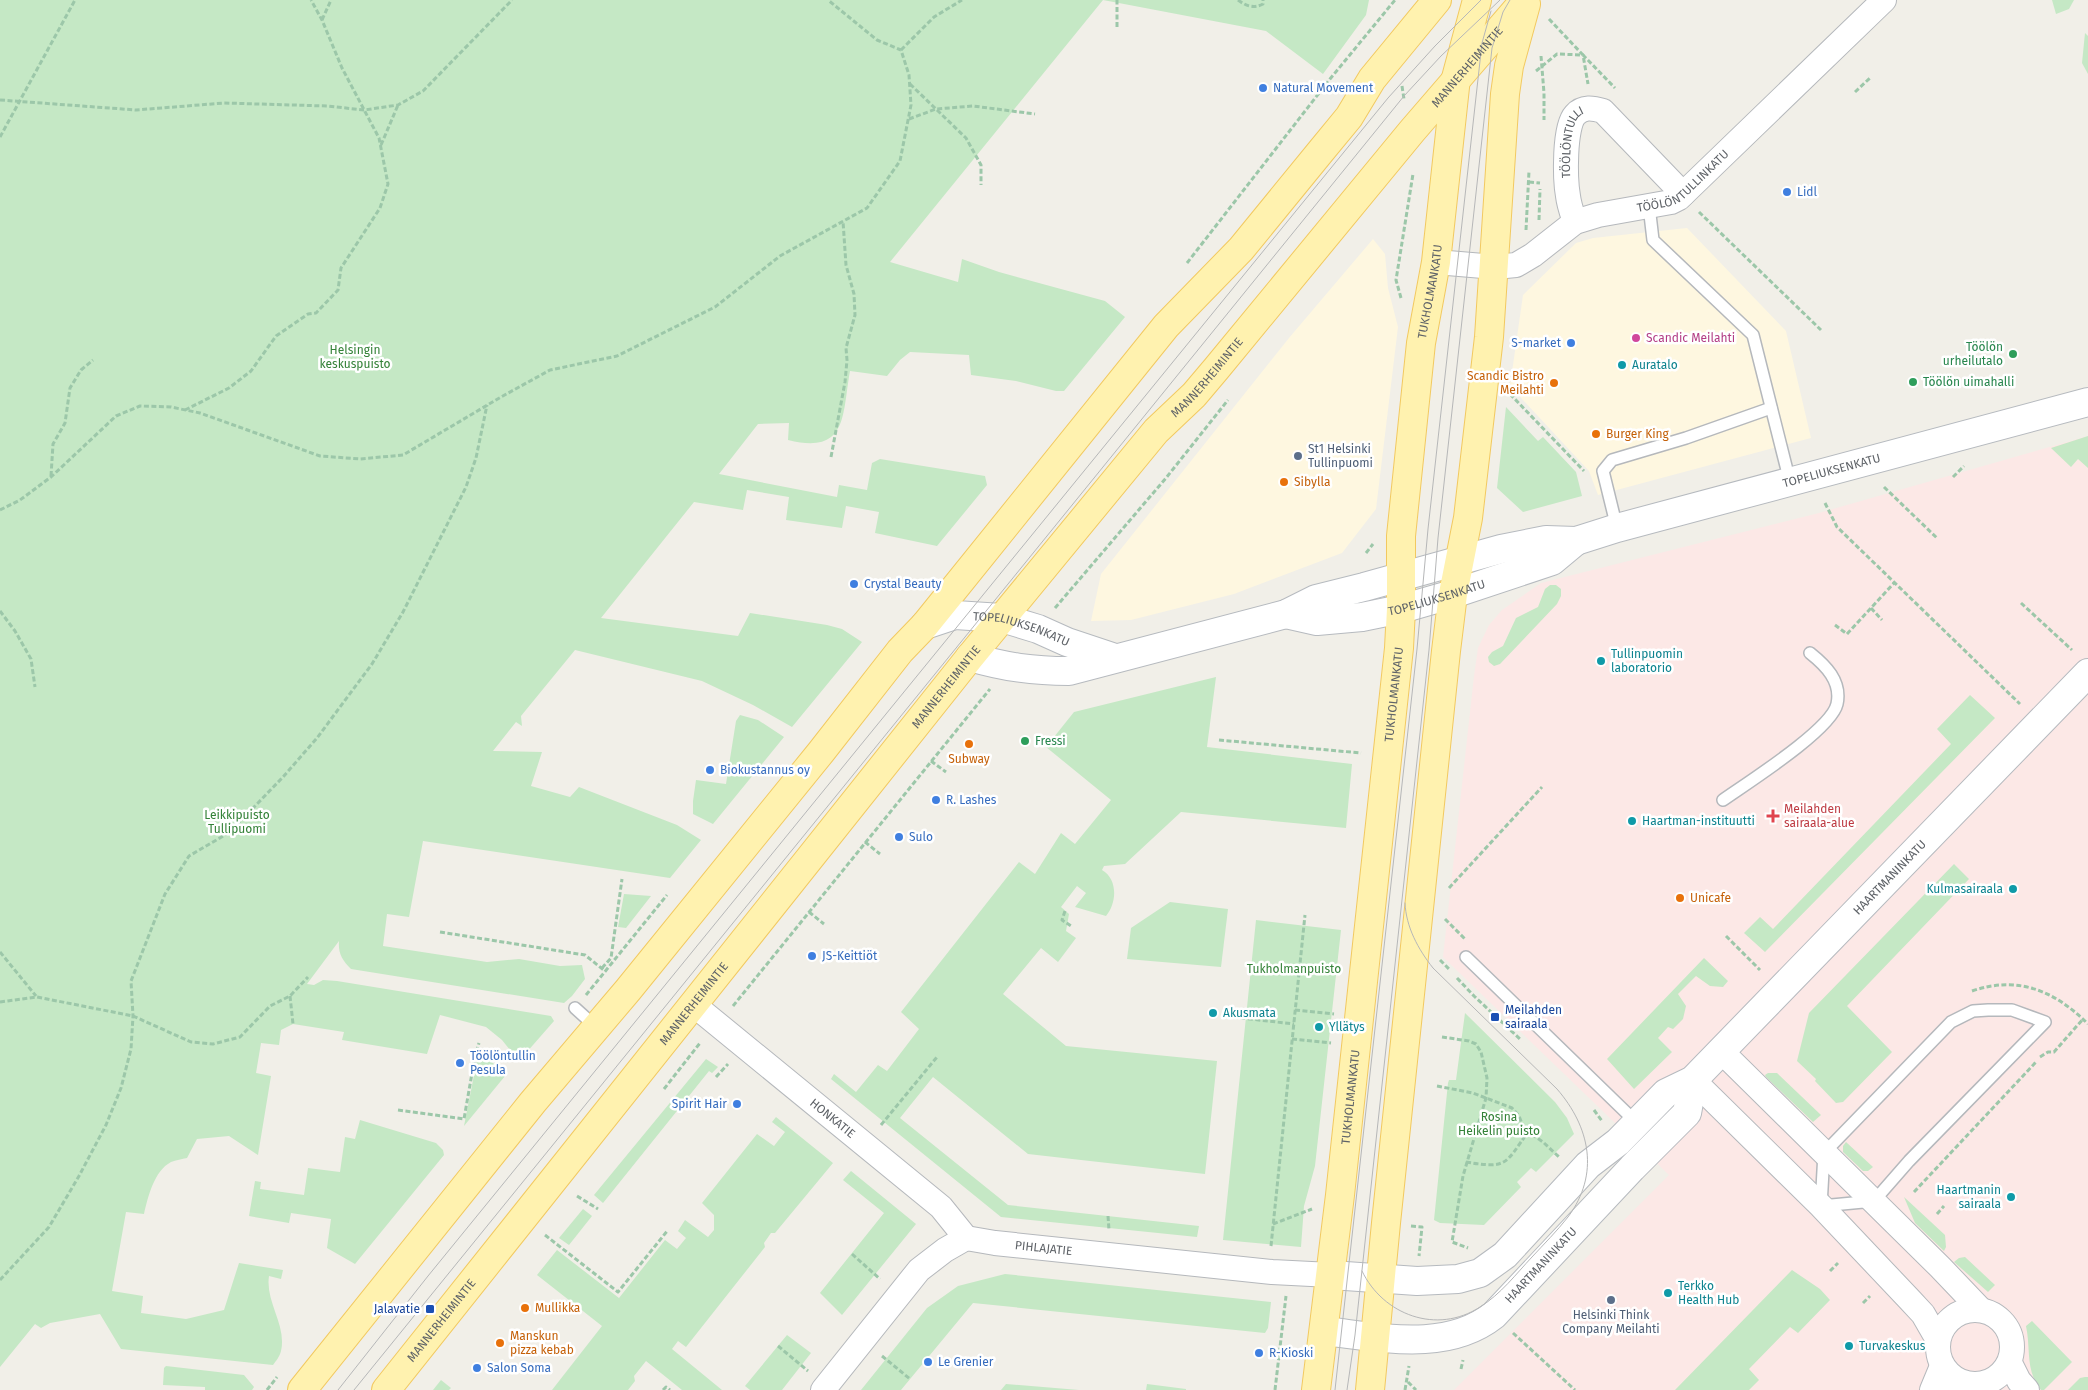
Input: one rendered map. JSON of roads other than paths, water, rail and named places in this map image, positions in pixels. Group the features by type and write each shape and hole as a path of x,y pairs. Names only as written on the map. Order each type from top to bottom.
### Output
{"main road":[{"name":"TUKHOLMANKATU","path":"1316,1390 1331,1275 1398,658 1401,609 1401,536 1416,391 1436,262 1456,78 1476,0"},
{"path":"302,1390 533,1102 821,752 900,652 925,625 1166,326 1241,249 1349,117 1372,79 1426,4"},
{"name":"MANNERHEIMINTIE","path":"386,1390 970,657 1156,431 1194,395 1456,78 1533,5"},
{"path":"1370,1390 1403,1059 1453,594 1468,518 1489,337 1508,66 1533,5"},
{"name":"TOPELIUKSENKATU","path":"970,657 1007,667 1038,671 1069,671 1115,658 1156,650 1286,614 1316,599 1364,588 1401,576 1518,545 1546,540 1576,541 1618,528 2088,402"},
{"name":"TOPELIUKSENKATU","path":"1286,614 1317,621 1362,617 1401,609 1552,562 1576,541"},
{"name":"TOPELIUKSENKATU","path":"925,625 956,615 1002,618 1038,628 1067,642 1115,658"},
{"name":"HAARTMANINKATU","path":"1324,1331 1412,1340 1436,1339 1469,1331 1494,1315 1632,1168 1666,1093 1693,1080 2088,673"},
{"name":"HAARTMANINKATU","path":"1331,1275 1417,1281 1453,1279 1480,1272 1505,1255 1588,1165 1618,1142 1647,1133"}],"street":[{"name":"TÖÖLÖNTULLINKATU","path":"1436,262 1495,268 1516,265 1533,255 1574,222 1598,215 1671,202 1683,194 1884,0"},
{"name":"TÖÖLÖNTULLI","path":"1574,222 1566,179 1570,126 1574,116 1580,111 1591,107 1603,111 1683,194"},
{"name":"HONKATIE","path":"694,1004 941,1207 966,1238"},
{"path":"1721,1051 1874,1201 1981,1310 1996,1317 2007,1329 2011,1339 2010,1363 2019,1381 2027,1390"},
{"path":"1693,1080 1822,1206 1910,1300 1922,1314 1938,1340"},
{"name":"PIHLAJATIE","path":"966,1238 995,1243 1212,1266 1331,1275"},
{"path":"823,1390 919,1270 966,1238"},
{"path":"1981,1310 1962,1312 1953,1316 1946,1323 1938,1340 1937,1349 1943,1380 1957,1380 1974,1387 1996,1378 2004,1372 2010,1363"}],"lane":[{"path":"1649,206 1653,240 1752,335 1790,482"},
{"path":"1618,528 1603,470 1612,460 1686,438 1771,408"},
{"path":"1723,800 1796,748 1829,718 1837,704 1836,684 1827,667 1810,653"},
{"path":"1466,957 1647,1133"},
{"path":"575,1008 596,1027"},
{"path":"2012,1010 2046,1022 1909,1161 1874,1201 1822,1206 1824,1152 1951,1022 1973,1011 2012,1010"}],"tram line":[{"path":"338,1390 428,1276 1388,98 1435,46 1481,0"},
{"path":"354,1390 1404,96 1441,56 1500,0"},
{"path":"1347,1390 1355,1335 1429,650 1438,538 1492,48 1503,12 1510,0"},
{"path":"1335,1390 1482,43 1491,11"},
{"path":"1362,1271 1371,1286 1383,1299 1397,1309 1413,1316 1429,1320 1463,1315 1488,1302 1514,1277 1564,1222 1578,1201 1587,1168 1587,1151 1583,1135 1577,1119 1568,1104 1557,1089 1433,968 1422,953 1410,929 1405,903"}],"place":[{"name":"Natural Movement","path":"1263,88"},
{"name":"Lidl","path":"1787,192"},
{"name":"Scandic Meilahti","path":"1636,338"},
{"name":"S-market","path":"1571,343"},
{"name":"Töölön urheilutalo","path":"2013,354"},
{"name":"Auratalo","path":"1622,365"},
{"name":"Töölön uimahalli","path":"1913,382"},
{"name":"Scandic Bistro Meilahti","path":"1554,383"},
{"name":"Burger King","path":"1596,434"},
{"name":"St1 Helsinki Tullinpuomi","path":"1298,456"},
{"name":"Sibylla","path":"1284,482"},
{"name":"Crystal Beauty","path":"854,584"},
{"name":"Tullinpuomin laboratorio","path":"1601,661"},
{"name":"Fressi","path":"1025,741"},
{"name":"Subway","path":"969,744"},
{"name":"Biokustannus oy","path":"710,770"},
{"name":"R. Lashes","path":"936,800"},
{"name":"Meilahden sairaala-alue","path":"1773,816"},
{"name":"Haartman-instituutti","path":"1632,821"},
{"name":"Sulo","path":"899,837"},
{"name":"Kulmasairaala","path":"2013,889"},
{"name":"Unicafe","path":"1680,898"},
{"name":"JS-Keittiöt","path":"812,956"},
{"name":"Akusmata","path":"1213,1013"},
{"name":"Meilahden sairaala","path":"1495,1017"},
{"name":"Yllätys","path":"1319,1027"},
{"name":"Töölöntullin Pesula","path":"460,1063"},
{"name":"Spirit Hair","path":"737,1104"},
{"name":"Haartmanin sairaala","path":"2011,1197"},
{"name":"Terkko Health Hub","path":"1668,1293"},
{"name":"Helsinki Think Company Meilahti","path":"1611,1300"},
{"name":"Mullikka","path":"525,1308"},
{"name":"Jalavatie","path":"430,1309"},
{"name":"Manskun pizza kebab","path":"500,1343"},
{"name":"Turvakeskus","path":"1849,1346"},
{"name":"R-Kioski","path":"1259,1353"},
{"name":"Le Grenier","path":"928,1362"},
{"name":"Salon Soma","path":"477,1368"}],"park label":[{"name":"Helsingin keskuspuisto","path":"355,357"},
{"name":"Leikkipuisto Tullipuomi","path":"237,822"},
{"name":"Tukholmanpuisto","path":"1294,969"},
{"name":"Rosina Heikelin puisto","path":"1499,1124"}]}
